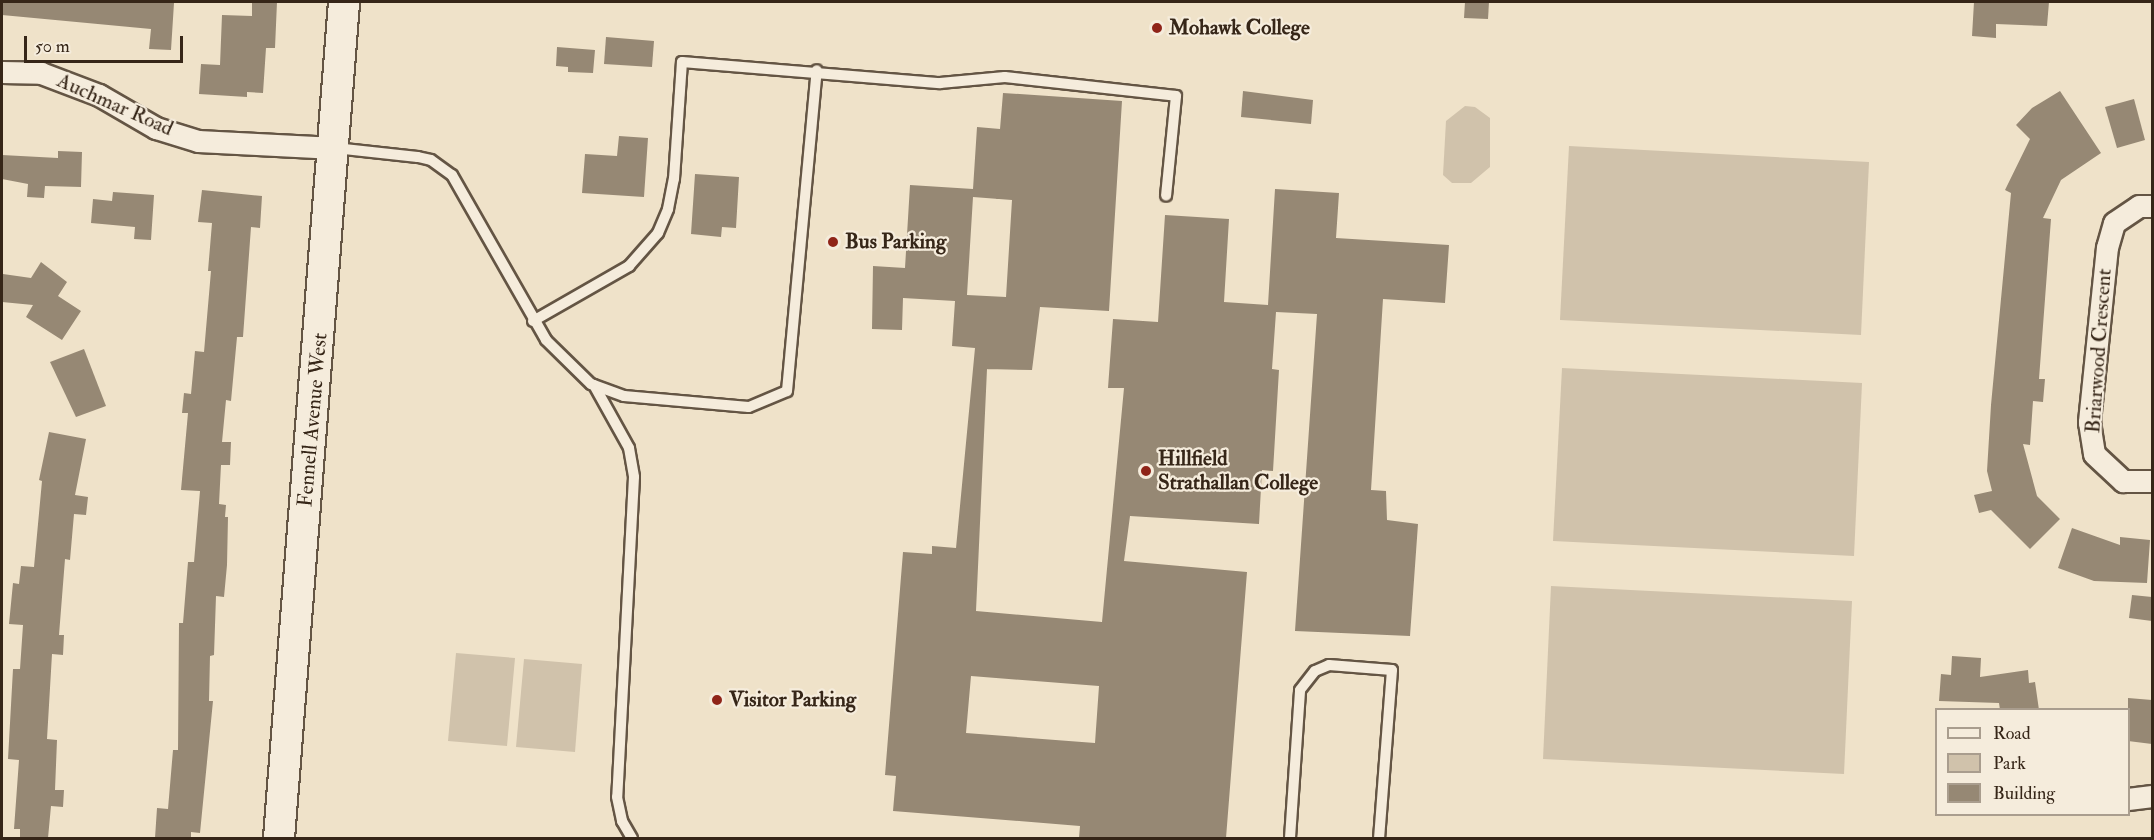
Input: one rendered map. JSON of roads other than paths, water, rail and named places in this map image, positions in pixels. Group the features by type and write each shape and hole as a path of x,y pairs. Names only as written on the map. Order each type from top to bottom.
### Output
{"main road":[{"name":"Fennell Avenue West","path":"279,838 345,2"}],"street":[{"name":"Auchmar Road","path":"2,72 41,73 99,95 156,128 198,141 335,148"},
{"name":"Briarwood Crescent","path":"2152,206 2139,206 2114,223 2107,247 2090,422 2094,454 2123,481 2152,481"},
{"path":"2130,799 2152,796"}],"lane":[{"path":"533,321 629,266 658,233 668,209 674,179 682,62 817,70 951,84 1005,77 1176,96 1166,196"},
{"path":"335,148 418,157 447,170 461,187 533,321 558,355 593,384 624,396 749,407 787,391 817,70"},
{"path":"593,384 629,448 634,477 617,797 622,821 632,838"},
{"path":"1290,838 1300,690 1315,671 1329,665 1392,670 1378,838"}],"place":[{"name":"Mohawk College","path":"1157,28"},
{"name":"Bus Parking","path":"833,242"},
{"name":"Hillfield Strathallan College","path":"1146,471"},
{"name":"Visitor Parking","path":"717,700"}]}
